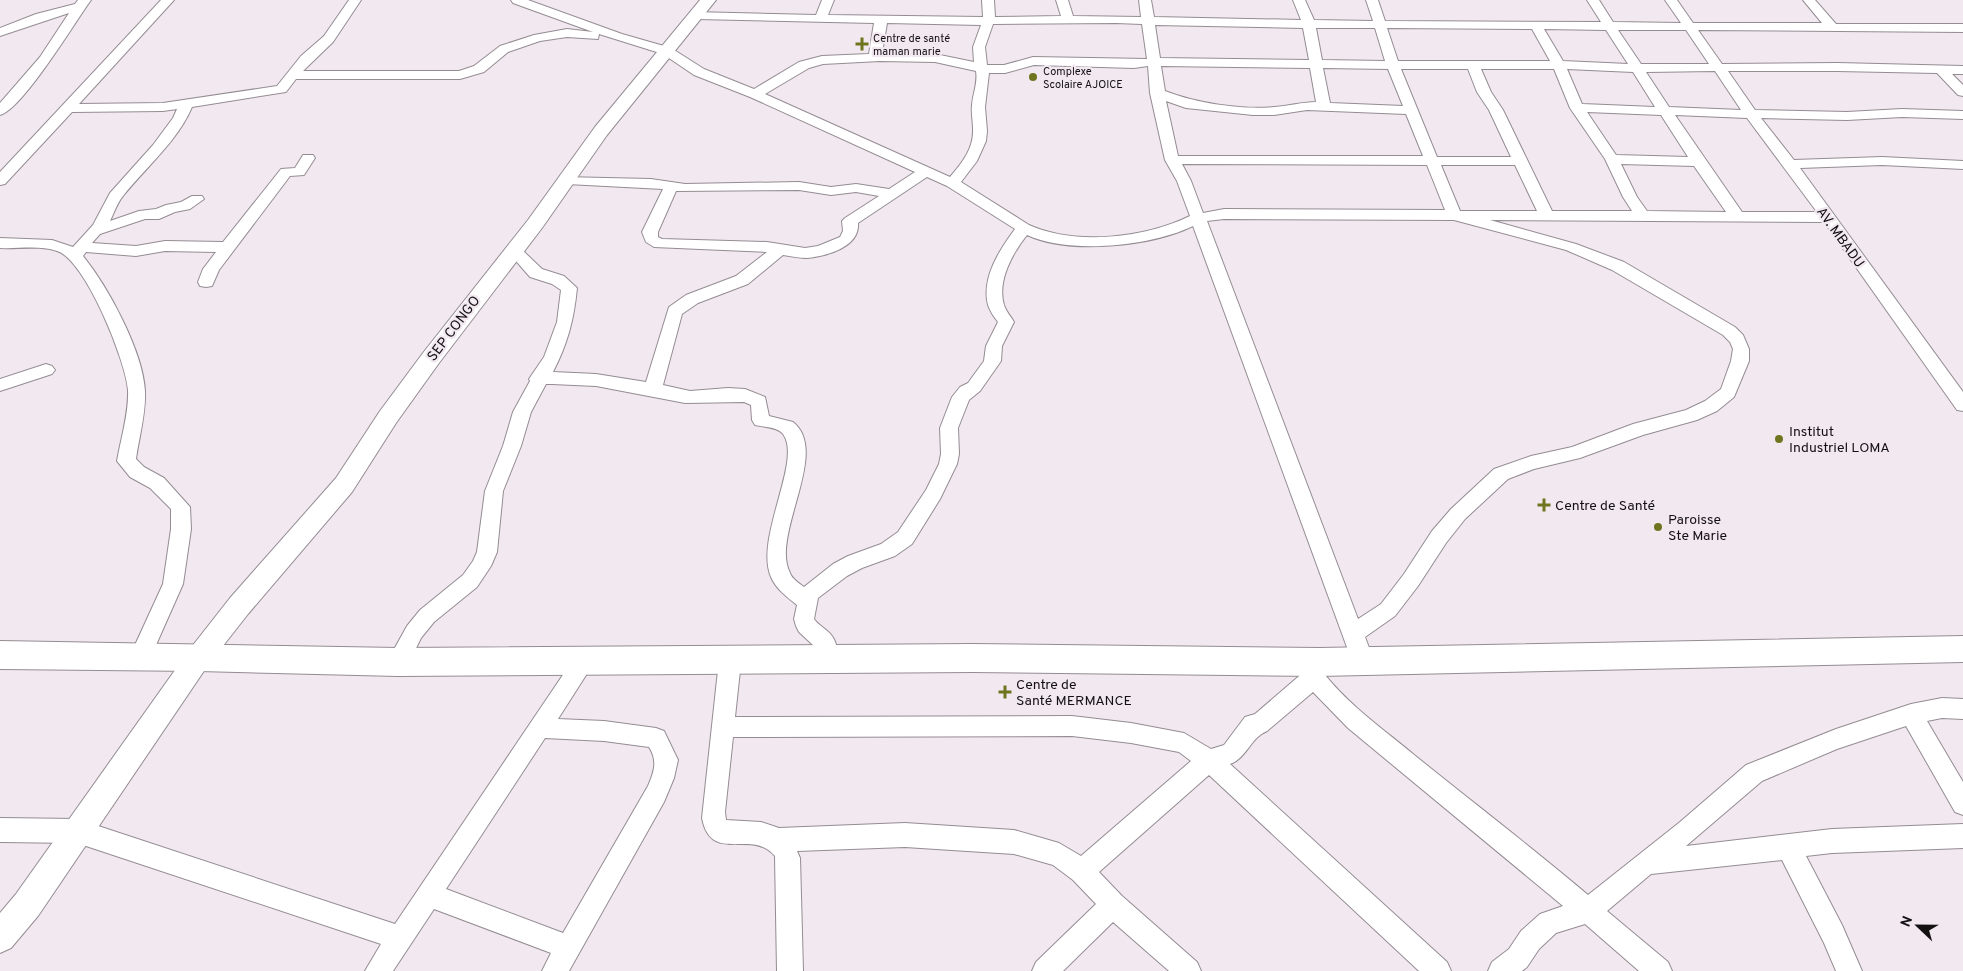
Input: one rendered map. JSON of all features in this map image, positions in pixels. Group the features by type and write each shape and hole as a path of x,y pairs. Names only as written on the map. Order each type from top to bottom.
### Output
{"main road":[{"path":"0,655 398,662 972,658 1316,669 1358,647 1963,649"}],"street":[{"path":"0,181 168,0"},
{"path":"66,108 163,107 275,91 286,85 306,59 328,39 355,0"},
{"path":"517,0 618,37 667,51 698,72 755,94 924,172 952,183 1024,228 1056,239 1080,241 1127,240 1175,229 1198,218 1224,214 1826,217"},
{"path":"821,18 828,0"},
{"path":"952,183 971,160 980,135 978,109 980,89 983,81 979,55 980,45 989,21 990,6 988,0"},
{"path":"1062,0 1068,20"},
{"path":"1145,0 1157,93 1172,160 1184,181 1358,647"},
{"path":"1299,0 1309,24 1324,107"},
{"path":"1372,0 1393,65 1430,160 1454,215"},
{"path":"1594,0 1698,162 1737,216"},
{"name":"AV. MBADU","path":"1671,0 1720,67 1751,114 1790,164 1826,217 1963,406"},
{"path":"1809,0 1820,15 1830,24 1830,27"},
{"path":"0,32 81,4"},
{"path":"3,104 57,42 81,4"},
{"path":"702,8 728,18 989,21 1116,19 1309,24 1963,28"},
{"name":"SEP CONGO","path":"0,937 26,905 199,657 239,606 344,485 388,417 567,180 601,131 702,8"},
{"path":"875,59 880,20"},
{"path":"1536,26 1559,65 1577,108 1612,159 1630,197 1643,217"},
{"path":"294,75 460,75 479,69 504,49 538,38 567,33 606,38 618,37"},
{"path":"755,94 804,65 822,60 887,57 935,58 981,69 1005,69 1033,61 1134,64 1154,62 1559,65 1638,68 1837,67 1963,70"},
{"path":"1473,65 1484,92 1496,110 1547,216"},
{"path":"1940,70 1963,92"},
{"path":"1157,93 1186,104 1253,111 1274,111 1307,106 1411,110"},
{"path":"78,252 106,216 115,196 158,148 180,118 186,104"},
{"path":"1577,108 1847,116 1902,112 1963,115"},
{"path":"206,282 211,269 227,246 286,172 299,172 308,158"},
{"path":"1612,159 1698,162"},
{"path":"1172,160 1520,161"},
{"path":"1790,164 1882,161 1963,164"},
{"path":"653,389 675,311 692,299 742,280 779,250 784,248 812,253 845,240 851,232 850,221 868,211 924,172"},
{"path":"567,180 651,183 671,187 784,185 831,190 856,188 891,194"},
{"path":"671,187 650,232 651,239 659,244 767,247 779,250"},
{"path":"95,231 129,218 144,214 159,214 171,208 185,206 197,199"},
{"path":"1358,647 1411,580 1439,537 1458,514 1501,474 1531,463 1574,453 1639,429 1692,415 1711,406 1728,394 1740,361 1741,349 1737,339 1729,331 1618,266 1571,247 1454,215"},
{"path":"828,660 824,641 806,626 804,619 809,594 840,570 855,562 888,550 905,538 933,494 948,464 950,428 961,397 966,391 974,387 992,361 994,346 1006,322 996,303 997,278 1003,258 1024,228"},
{"path":"0,243 58,246 78,252 136,250 164,246 227,246"},
{"path":"398,662 414,632 423,621 470,581 481,566 487,552 494,491 512,446 522,412 538,379 552,357 565,322 569,288 558,280 536,273 514,250"},
{"path":"78,252 128,356 136,387 126,461 137,472 158,483 180,507 180,529 173,584 141,656"},
{"path":"0,385 46,370"},
{"path":"538,379 552,377 576,379 653,389 688,398 727,395 753,397 759,402 761,420 777,423 791,430 795,438 796,471 780,525 776,548 780,576 807,602"},
{"path":"378,971 584,661"},
{"path":"730,661 713,812 715,825 722,832 759,832 778,840 785,849 788,858 790,971"},
{"path":"1082,871 1209,760 1231,753 1253,724 1259,724 1316,669 1325,690 1356,721 1451,800 1515,849 1660,971"},
{"path":"1501,971 1518,958 1530,940 1549,922 1587,911 1688,830 1754,773 1836,739 1911,714 1942,708 1963,709"},
{"path":"1911,714 1963,804"},
{"path":"722,727 1021,728 1072,726 1184,742 1209,760 1438,971"},
{"path":"540,728 636,734 656,738 667,754 666,769 656,794 555,971"},
{"path":"0,830 77,831 400,938"},
{"path":"778,840 905,835 1014,842 1059,855 1082,871 1113,905 1188,971"},
{"path":"1646,862 1832,841 1963,836"},
{"path":"1788,847 1833,934 1849,971"},
{"path":"429,895 568,947"},
{"path":"1045,971 1113,905"}],"place":[{"name":"Centre de santé maman marie","path":"862,44"},
{"name":"Complexe Scolaire AJOICE","path":"1033,77"},
{"name":"Institut Industriel LOMA","path":"1779,439"},
{"name":"Centre de Santé","path":"1544,505"},
{"name":"Paroisse Ste Marie","path":"1658,527"},
{"name":"Centre de Santé MERMANCE","path":"1005,692"}]}
